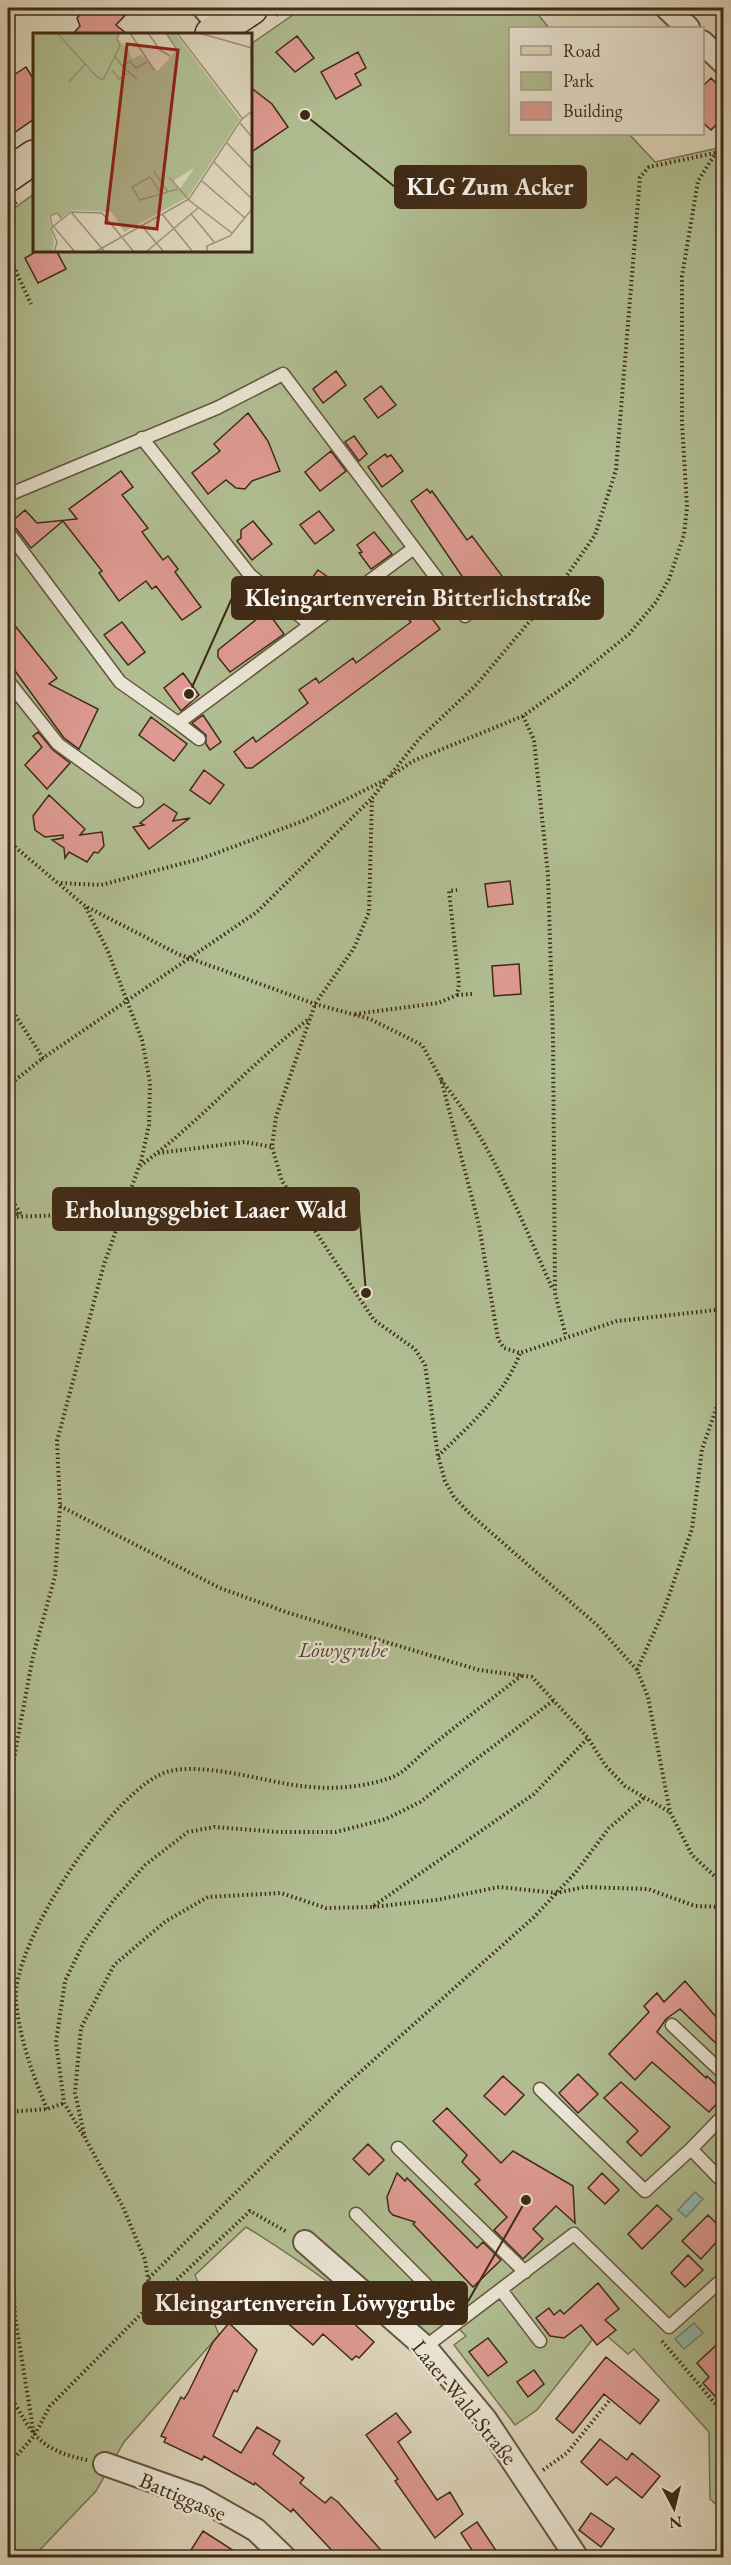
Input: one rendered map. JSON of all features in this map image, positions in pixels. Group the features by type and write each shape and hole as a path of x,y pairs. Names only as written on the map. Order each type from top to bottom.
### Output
{"main road":[{"path":"212,23 251,8"},
{"path":"8,176 33,158"}],"street":[{"path":"667,8 687,27"},
{"path":"704,44 723,63"},
{"name":"Laaer-Wald-Straße","path":"304,2242 425,2347 486,2419 577,2558"},
{"name":"Battiggasse","path":"105,2464 198,2497 256,2530 285,2558"}],"lane":[{"path":"8,495 217,408 283,374 465,616"},
{"path":"142,438 250,575 310,624"},
{"path":"8,532 120,682 200,739"},
{"path":"178,723 414,548"},
{"path":"8,681 58,744 137,801"},
{"path":"672,2025 723,2074"},
{"path":"540,2089 645,2191 691,2149 723,2115"},
{"path":"398,2148 525,2272"},
{"path":"691,2149 723,2183"},
{"path":"356,2214 461,2320"},
{"path":"425,2347 574,2234 669,2327 723,2278"},
{"path":"501,2290 540,2341"}],"path":[{"path":"8,1086 43,1058 128,998 192,958 257,912 372,798 419,739 477,684 561,584 595,535 616,470 640,177 649,167 723,151"},
{"path":"61,883 101,885 203,858 303,821 386,780 413,761 523,716 568,684 629,634 656,602 679,556 687,507 682,423 682,276 698,181 715,154"},
{"path":"8,254 31,304"},
{"path":"523,716 534,740 549,875 555,1293"},
{"path":"372,798 369,912 354,948 315,1004 276,1117 272,1147 282,1181 374,1320 415,1348 425,1365 438,1456 445,1481 454,1497 471,1515 597,1625 637,1670 648,1697 670,1812 692,1855 723,1885"},
{"path":"8,841 61,883 85,906 192,958 315,1004 378,1023 422,1045 441,1079 457,1099 483,1143 510,1194 555,1293 566,1337"},
{"path":"457,890 449,891 459,984 457,995"},
{"path":"8,1791 33,1656 55,1576 60,1506 57,1441 104,1264 139,1167 149,1125 150,1082 142,1040 128,998 85,906"},
{"path":"352,1014 438,1003 457,995 472,994"},
{"path":"8,1005 43,1058"},
{"path":"139,1167 183,1134 273,1046 311,1017"},
{"path":"441,1079 479,1225 498,1339 504,1348 520,1353 617,1321 723,1309"},
{"path":"158,1153 245,1142 272,1147"},
{"path":"8,1194 22,1216"},
{"path":"8,1210 22,1216"},
{"path":"8,1217 121,1214"},
{"path":"438,1456 479,1417 506,1381 520,1353"},
{"path":"637,1670 664,1610 692,1529 702,1449 723,1386"},
{"path":"60,1506 220,1588 289,1613 479,1670 532,1677 572,1719 588,1738 605,1765 625,1786 670,1812"},
{"path":"47,2109 29,2064 15,1999 25,1950 56,1889 112,1817 140,1789 169,1771 222,1771 285,1784 353,1789 393,1777 522,1675"},
{"path":"152,2303 145,2259 123,2207 64,2103 56,2042 64,1981 84,1942 113,1902 145,1865 188,1832 214,1827 278,1832 336,1832 386,1820 420,1802 554,1700"},
{"path":"372,1907 534,1794 588,1738"},
{"path":"148,2279 341,2089 534,1917 557,1893 609,1828 645,1797"},
{"path":"85,2138 75,2093 81,2028 114,1965 166,1921 208,1896 281,1893 326,1908 372,1907 436,1900 499,1887 557,1893 584,1887 648,1889 695,1905 723,1907"},
{"path":"8,2112 47,2109 64,2103"},
{"path":"8,2149 15,2317 34,2436"},
{"path":"8,2465 34,2436 50,2406 152,2303 250,2211 304,2242"},
{"path":"669,2327 662,2342 723,2414"},
{"path":"8,2392 34,2436 59,2454 105,2464"},
{"path":"528,2481 567,2453 609,2401"},
{"path":"8,2547 17,2558"}],"green space":[{"name":"Löwygrube","path":"303,8 533,8 548,27 509,27 509,135 630,135 655,162 723,147 724,2418 717,2424 723,2431 723,2511 710,2499 709,2432 634,2349 628,2354 600,2330 537,2410 515,2425 454,2345 466,2336 450,2320 413,2352 332,2285 246,2227 195,2275 219,2335 124,2442 96,2491 33,2557 8,2557 8,213 33,195 33,252 252,252 252,43"}],"water":[{"path":"695,2192 703,2199 686,2217 678,2210"},
{"path":"694,2323 703,2333 684,2349 675,2339"}],"building":[{"path":"87,8 132,8 116,25 126,33 74,33 80,26 77,18"},
{"path":"297,36 314,58 295,72 276,52"},
{"path":"358,52 366,68 355,74 361,85 336,99 321,72"},
{"path":"26,67 33,78 33,120 8,137 8,79"},
{"path":"711,78 723,90 723,118 711,130 704,124 704,85"},
{"path":"252,89 272,104 288,127 252,152"},
{"path":"36,252 57,252 66,269 38,283 25,258"},
{"path":"336,371 346,385 323,403 313,389"},
{"path":"381,386 396,405 378,418 364,399"},
{"path":"248,413 268,441 280,471 252,481 245,489 236,488 226,480 208,494 192,473 220,451 214,444"},
{"path":"354,436 367,454 359,461 345,442"},
{"path":"331,451 346,471 320,491 305,472"},
{"path":"385,454 387,457 391,455 403,471 382,487 368,467"},
{"path":"121,471 133,487 122,495 148,528 142,532 163,560 168,556 178,569 175,572 201,607 182,620 156,586 152,589 146,581 119,601 99,573 102,571 63,521 31,548 15,527 9,524 25,510 37,523 77,519 69,509"},
{"path":"427,489 430,493 432,491 467,540 472,536 505,580 476,603 462,585 466,582 411,501"},
{"path":"319,511 334,530 315,544 300,525"},
{"path":"253,521 272,544 252,560 237,541 241,538 241,530"},
{"path":"374,532 392,554 371,569 359,553 362,552 357,545"},
{"path":"318,570 339,585 323,605 303,590"},
{"path":"424,608 440,629 252,768 246,768 234,752 253,737 256,742 308,703 299,690 316,678 319,683 353,658 356,663 411,622 408,619"},
{"path":"267,611 284,634 230,672 218,657 218,650"},
{"path":"8,617 57,678 49,684 98,709 79,749 64,738 10,664 15,667 8,657"},
{"path":"122,622 145,652 128,665 104,635"},
{"path":"183,673 199,695 181,711 164,688"},
{"path":"203,715 221,742 210,750 206,744 206,735 192,723"},
{"path":"151,717 187,744 174,761 139,735"},
{"path":"38,732 53,750 70,763 47,789 25,765 42,747 33,736"},
{"path":"204,770 224,785 210,804 190,790"},
{"path":"49,795 85,829 80,835 102,832 104,846 98,853 94,852 87,862 69,852 65,858 64,848 52,840 63,838 63,835 45,837 35,830 33,816"},
{"path":"164,804 177,813 173,821 190,818 149,849 133,827 144,825 140,823"},
{"path":"510,881 513,904 488,907 485,884"},
{"path":"519,964 521,994 494,996 492,966"},
{"path":"685,1981 723,2025 723,2050 680,2009 666,2019 657,2032 723,2091 723,2097 709,2112 652,2062 635,2080 609,2054 649,2012 644,2006 657,1993 664,2002"},
{"path":"578,2074 598,2094 578,2113 559,2093"},
{"path":"503,2076 524,2095 505,2115 484,2096"},
{"path":"621,2082 670,2127 641,2156 627,2142 638,2131 604,2098"},
{"path":"447,2108 501,2163 513,2151 573,2186 575,2223 556,2206 533,2229 543,2239 523,2259 494,2230 507,2217 475,2184 480,2180 462,2162 467,2155 433,2121"},
{"path":"368,2144 384,2160 369,2175 353,2159"},
{"path":"397,2173 405,2181 407,2178 477,2248 483,2242 501,2260 473,2287 413,2224 415,2222 393,2215 389,2211 387,2197"},
{"path":"602,2173 619,2190 605,2204 588,2188"},
{"path":"657,2205 672,2219 642,2249 628,2234"},
{"path":"708,2215 723,2230 723,2235 701,2259 682,2241"},
{"path":"688,2255 703,2270 685,2287 671,2273"},
{"path":"598,2283 619,2309 605,2320 616,2330 597,2345 581,2325 564,2338 550,2336 536,2318 549,2308 554,2315 560,2310 564,2314"},
{"path":"313,2286 374,2342 359,2358 356,2356 352,2360 323,2334 313,2345 284,2320"},
{"path":"229,2323 257,2350 237,2392 234,2390 213,2436 241,2453 257,2427 280,2441 273,2454 304,2478 300,2483 325,2503 331,2497 338,2502 388,2558 339,2558 293,2509 291,2512 255,2483 254,2485 204,2456 202,2460 164,2442 166,2438 161,2436 181,2397 184,2399 188,2393 213,2342"},
{"path":"488,2338 507,2362 488,2376 469,2352"},
{"path":"723,2339 723,2405 703,2383 709,2377 697,2363"},
{"path":"606,2357 659,2400 640,2424 604,2394 573,2433 556,2419"},
{"path":"534,2370 544,2384 528,2397 517,2382"},
{"path":"396,2413 411,2432 398,2442 437,2500 450,2492 463,2514 435,2538 395,2481 398,2479 366,2435"},
{"path":"600,2439 627,2460 632,2453 660,2476 642,2498 616,2477 607,2485 581,2462"},
{"path":"591,2513 614,2529 601,2547 579,2530"},
{"path":"477,2522 501,2558 477,2558 461,2533"},
{"path":"203,2531 245,2558 186,2558"}],"place":[{"name":"KLG Zum Acker","path":"305,115"},
{"name":"Kleingartenverein Bitterlichstraße","path":"189,694"},
{"name":"Erholungsgebiet Laaer Wald","path":"366,1293"},
{"name":"Kleingartenverein Löwygrube","path":"526,2200"}]}
